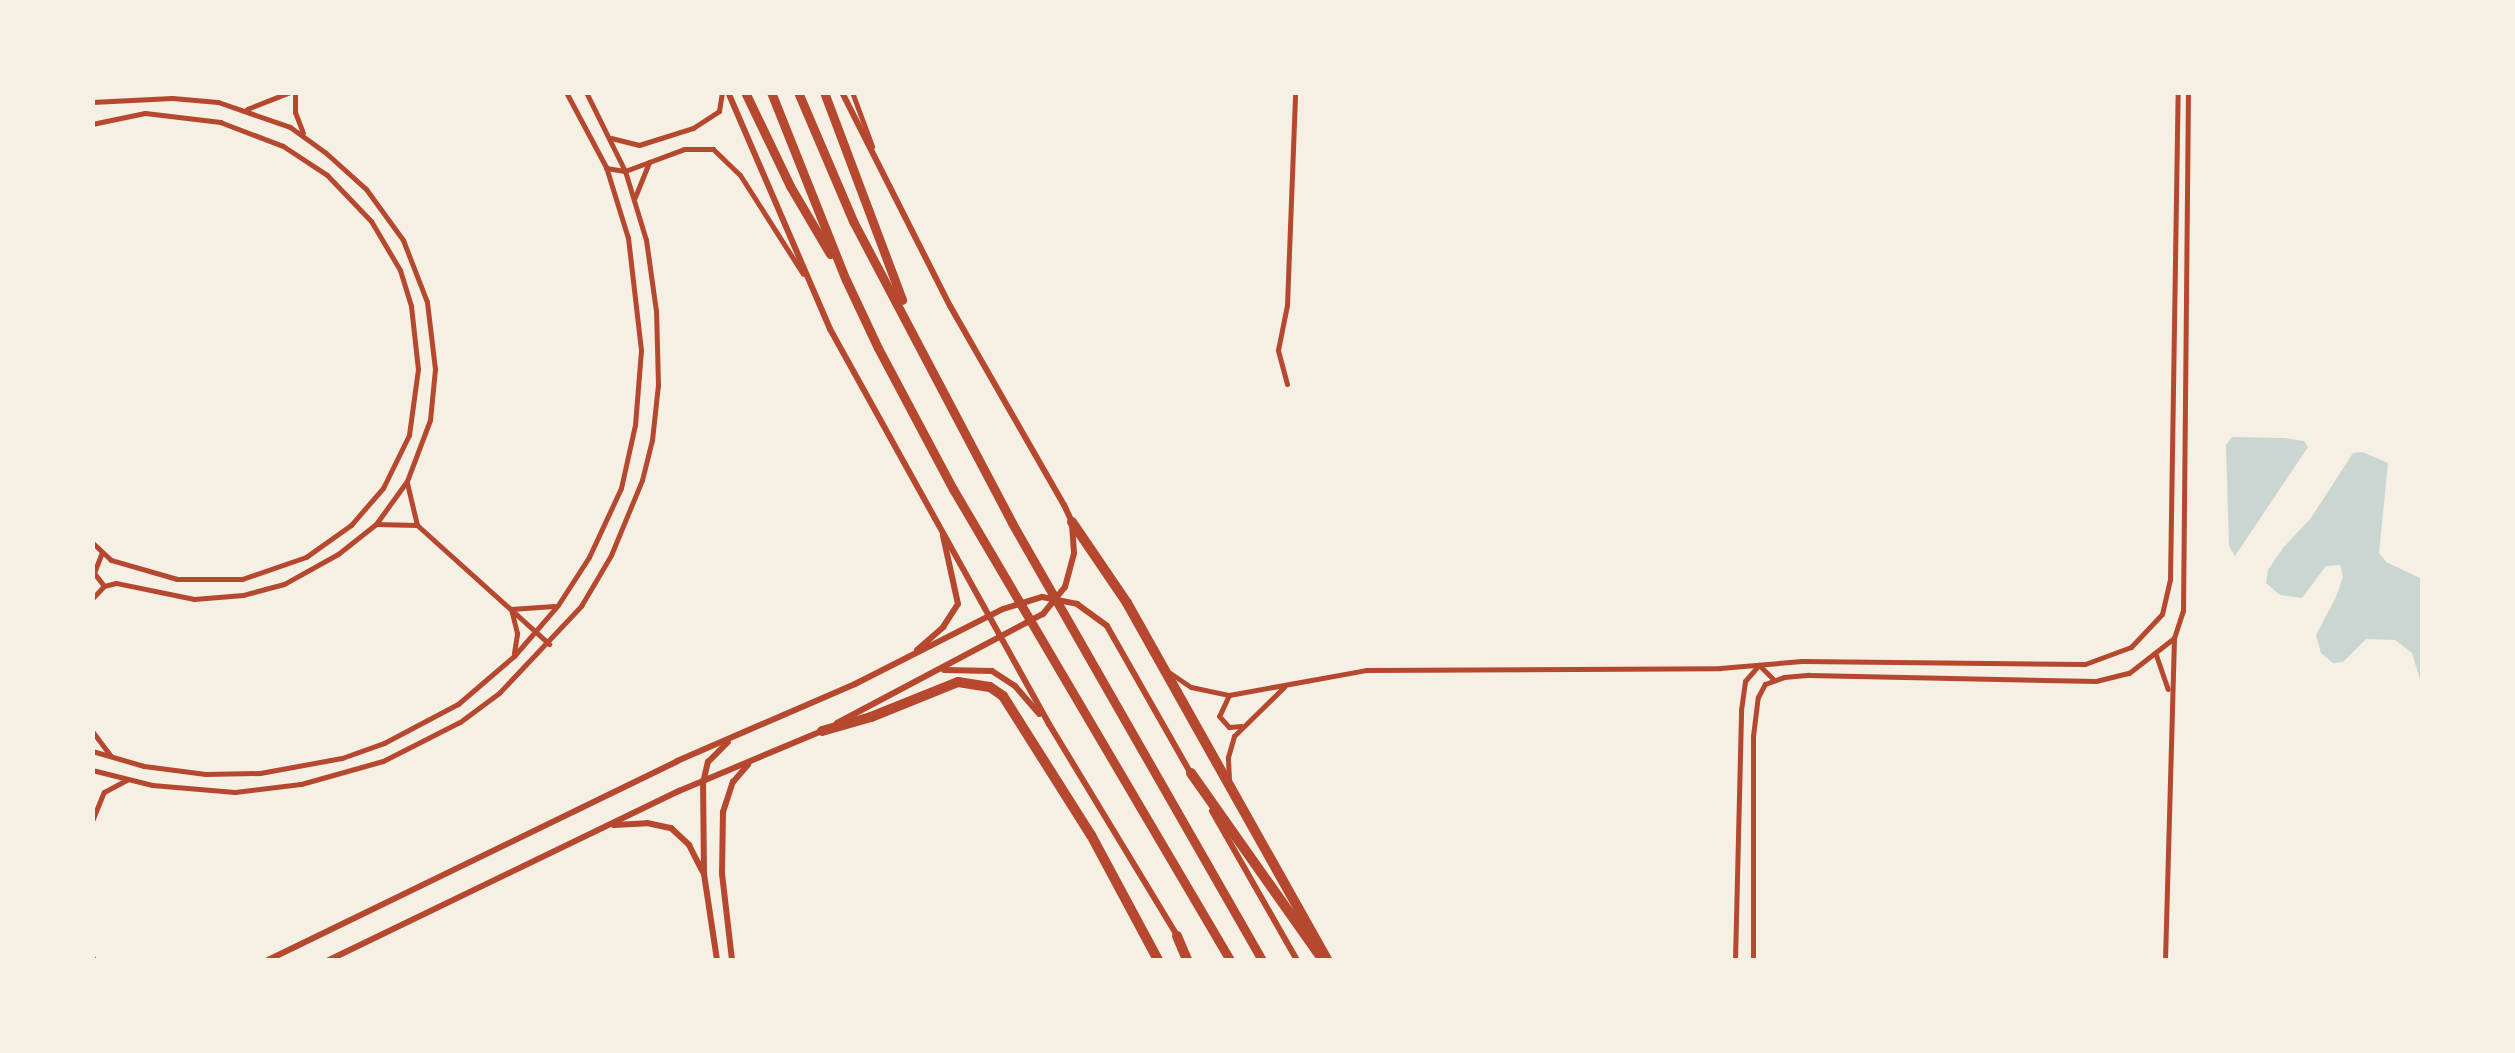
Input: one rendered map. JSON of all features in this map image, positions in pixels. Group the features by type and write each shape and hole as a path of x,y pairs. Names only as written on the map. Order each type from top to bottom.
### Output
{"highway":[{"path":"1072,522 1127,603 1325,960"},
{"path":"822,730 871,717 958,682 990,687 1003,696 1092,834 1158,960"},
{"path":"1191,773 1325,960"},
{"path":"1177,936 1190,960"}],"main road":[{"path":"746,92 790,186 846,280 953,489 1227,957"},
{"path":"771,92 846,280"},
{"path":"798,92 854,223 1012,522 1265,960"},
{"path":"824,92 920,344"}],"street":[{"path":"247,109 292,92 294,112 304,136"},
{"path":"92,751 173,771 226,774 302,768 342,758 384,744 446,711 514,656 558,605 612,510 636,425 639,307 628,238 606,167 566,92"},
{"path":"92,770 127,780 235,792 279,788 346,774 418,747 460,722 500,692 581,606 610,555 636,496 652,440 658,386 652,271 635,200 586,92"},
{"path":"610,138 639,146 693,128 720,111 725,92"},
{"path":"725,92 804,274"},
{"path":"329,960 608,826 822,730 1043,614 1064,588 1074,552 1072,522 950,306 842,92"},
{"path":"852,92 870,137 871,154"},
{"path":"1286,384 1278,350 1288,305 1294,92"},
{"path":"1164,670 1191,687 1228,695 1366,670 1759,665 1802,661 2085,664 2117,655 2156,624 2170,580 2178,92"},
{"path":"2165,960 2169,692 2174,638 2183,611 2188,92"},
{"path":"92,102 187,98 247,109 304,136 339,164 384,210 416,266 428,302 435,394 424,440 406,482 376,524 313,570 264,590 194,599 155,593 131,584 104,586 92,598"},
{"path":"92,124 146,114 220,122 283,146 327,174 371,220 400,270 411,306 418,369 409,435 383,488 351,526 306,557 242,579 207,580 160,575 110,560 92,542"},
{"path":"606,167 625,171 704,147 720,154 740,175 804,274 1049,724 1177,936"},
{"path":"635,200 639,179 650,162"},
{"path":"406,482 416,525 549,644"},
{"path":"902,661 936,635 958,604 954,574 938,521"},
{"path":"376,524 416,525"},
{"path":"102,552 94,573 104,586"},
{"path":"268,960 737,735 902,661 989,616 1042,597 1077,604 1107,626 1297,960"},
{"path":"512,609 558,605"},
{"path":"512,609 517,632 514,656"},
{"path":"1753,960 1754,716 1760,692 1774,680 1809,675 2096,681 2129,672 2174,638"},
{"path":"2156,655 2169,692"},
{"path":"1759,665 1774,680"},
{"path":"1735,960 1740,710 1745,682 1759,665"},
{"path":"938,671 992,671 1014,686 1049,724"},
{"path":"1230,784 1228,757 1234,736 1286,685"},
{"path":"1228,695 1219,716 1230,727 1242,726"},
{"path":"92,731 114,758"},
{"path":"716,960 704,874 703,783 712,757 737,735"},
{"path":"732,960 722,874 724,802 733,782 751,761"},
{"path":"92,821 104,792 127,780"},
{"path":"608,826 647,823 671,828 689,845 704,874"},
{"path":"704,874 722,874"}],"shaded area":[{"path":"2232,437 2284,438 2304,441 2308,447 2235,556 2229,546 2226,445"},
{"path":"2362,452 2388,463 2379,553 2386,562 2422,579 2422,686 2412,653 2395,640 2366,639 2343,662 2333,663 2321,653 2316,635 2343,577 2340,565 2326,566 2302,598 2280,595 2266,583 2268,570 2283,548 2311,518 2353,453"}]}
